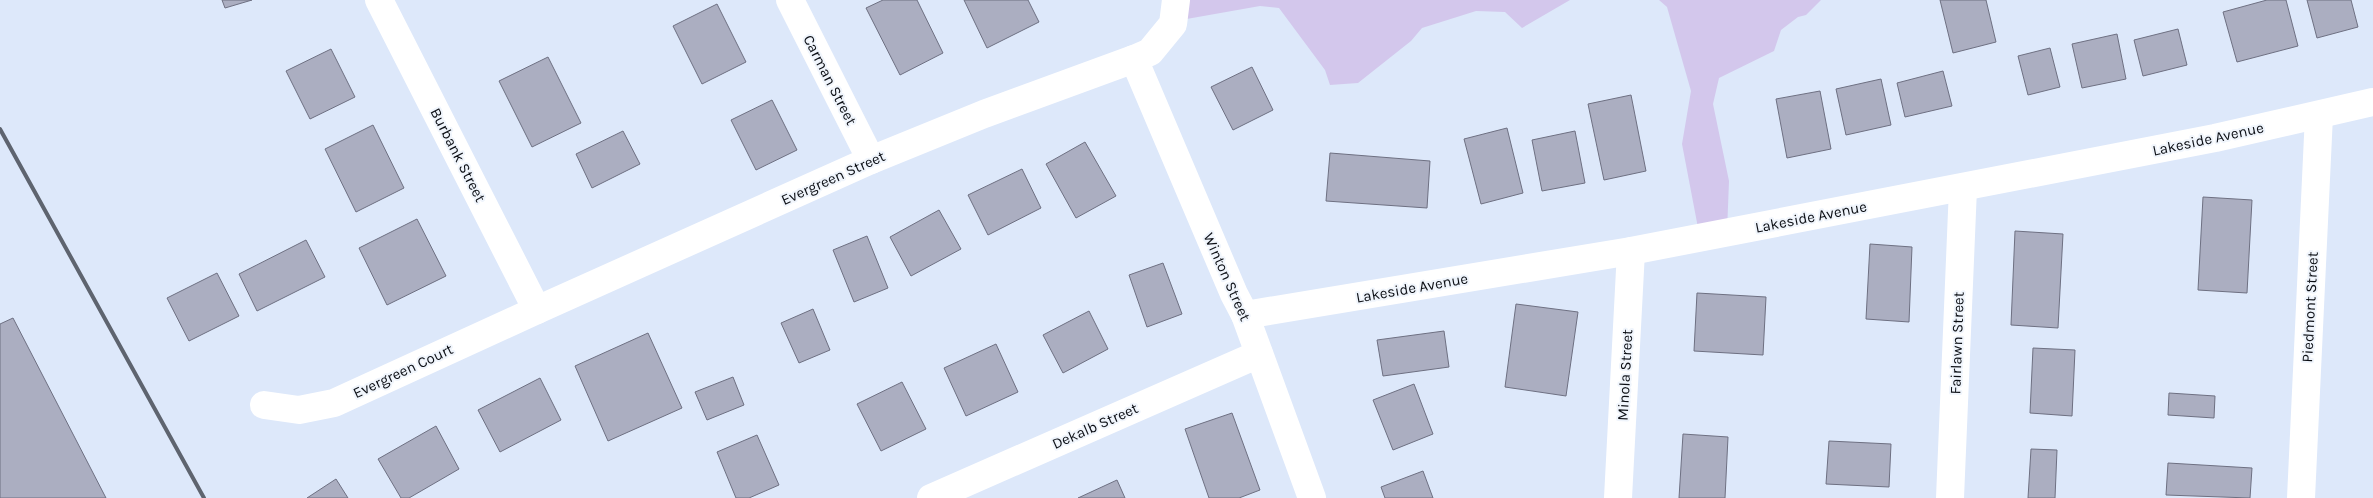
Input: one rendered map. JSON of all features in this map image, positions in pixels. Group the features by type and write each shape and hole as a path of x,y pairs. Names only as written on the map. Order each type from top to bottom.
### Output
{"street":[{"name":"Burbank Street","path":"379,0 537,310"},
{"name":"Carman Street","path":"790,0 871,160"},
{"name":"Evergreen Street","path":"537,310 871,160 984,114 1150,52 1173,24 1176,0"},
{"name":"Winton Street","path":"1134,59 1234,294 1246,315 1312,498"},
{"name":"Lakeside Avenue","path":"1246,315 1631,251 1963,188 2319,115 2373,102"},
{"name":"Piedmont Street","path":"2301,498 2319,115"},
{"name":"Fairlawn Street","path":"1950,498 1963,188"},
{"name":"Minola Street","path":"1618,498 1631,251"},
{"name":"Evergreen Court","path":"264,405 299,410 334,403 537,310"},
{"name":"Dekalb Street","path":"931,498 1259,354"}],"shaded area":[{"path":"1164,0 1570,0 1522,28 1505,12 1476,11 1422,28 1411,41 1358,83 1330,85 1325,70 1279,8 1260,6 1164,23"},
{"path":"1659,0 1821,0 1806,15 1798,17 1781,30 1774,51 1719,78 1713,104 1729,181 1727,232 1699,233 1682,144 1691,91 1667,7"}],"building":[{"path":"222,0 252,0 225,8"},
{"path":"883,0 917,0 943,53 900,75 866,8"},
{"path":"964,0 1028,0 1039,22 987,48"},
{"path":"1940,0 1986,0 1996,42 1953,53"},
{"path":"2267,0 2286,0 2298,46 2237,62 2223,12"},
{"path":"2307,0 2351,0 2358,27 2317,38"},
{"path":"717,4 746,62 702,84 673,26"},
{"path":"2178,29 2187,65 2143,76 2134,40"},
{"path":"2117,34 2126,79 2082,88 2072,44"},
{"path":"2050,48 2060,87 2028,95 2018,56"},
{"path":"331,49 355,97 310,119 286,71"},
{"path":"548,57 581,123 532,147 499,81"},
{"path":"1252,67 1273,110 1233,130 1211,87"},
{"path":"1943,71 1952,106 1905,117 1897,83"},
{"path":"1881,79 1891,125 1846,135 1836,89"},
{"path":"1820,91 1831,149 1787,158 1776,99"},
{"path":"1631,95 1646,171 1604,180 1588,104"},
{"path":"772,100 797,150 756,170 731,120"},
{"path":"373,125 404,188 356,212 325,149"},
{"path":"1507,128 1523,193 1481,204 1464,139"},
{"path":"623,131 640,164 592,188 576,154"},
{"path":"1575,131 1585,183 1542,191 1532,140"},
{"path":"1085,142 1116,196 1076,218 1046,164"},
{"path":"1330,153 1430,161 1427,208 1326,201"},
{"path":"1022,169 1041,208 988,235 968,195"},
{"path":"2203,197 2252,200 2247,293 2198,290"},
{"path":"939,210 961,249 911,276 890,237"},
{"path":"417,219 446,276 387,305 359,248"},
{"path":"2015,231 2063,234 2058,328 2011,325"},
{"path":"867,236 888,288 854,302 833,250"},
{"path":"306,240 325,277 257,311 239,274"},
{"path":"1870,244 1912,247 1909,322 1866,319"},
{"path":"1163,263 1182,314 1147,327 1129,275"},
{"path":"217,273 239,316 189,341 167,298"},
{"path":"1697,293 1766,297 1763,355 1694,351"},
{"path":"1516,304 1578,312 1566,396 1505,387"},
{"path":"813,309 830,350 799,363 781,323"},
{"path":"1089,311 1108,349 1063,373 1043,335"},
{"path":"13,318 106,498 0,498 0,324"},
{"path":"1444,331 1449,367 1383,376 1377,340"},
{"path":"648,333 682,408 608,441 575,366"},
{"path":"996,344 1018,392 966,416 944,368"},
{"path":"2033,348 2075,350 2072,416 2030,413"},
{"path":"733,377 744,405 707,420 695,392"},
{"path":"540,378 561,420 500,452 478,410"},
{"path":"902,382 926,429 881,451 857,404"},
{"path":"1414,384 1433,434 1393,450 1373,400"},
{"path":"2169,393 2215,396 2214,418 2168,415"},
{"path":"1232,413 1260,490 1239,498 1209,498 1185,429"},
{"path":"436,426 459,469 409,498 401,498 378,459"},
{"path":"1683,434 1728,437 1725,498 1679,498"},
{"path":"757,435 779,485 749,498 736,498 717,452"},
{"path":"1829,441 1891,444 1889,487 1826,484"},
{"path":"2031,449 2057,450 2055,498 2028,498"},
{"path":"2168,463 2252,468 2250,498 2166,495"},
{"path":"1423,471 1433,498 1385,498 1381,487"},
{"path":"336,479 348,498 307,498"},
{"path":"1117,480 1125,498 1078,498"}],"railway":[{"path":"0,129 204,498"}]}
